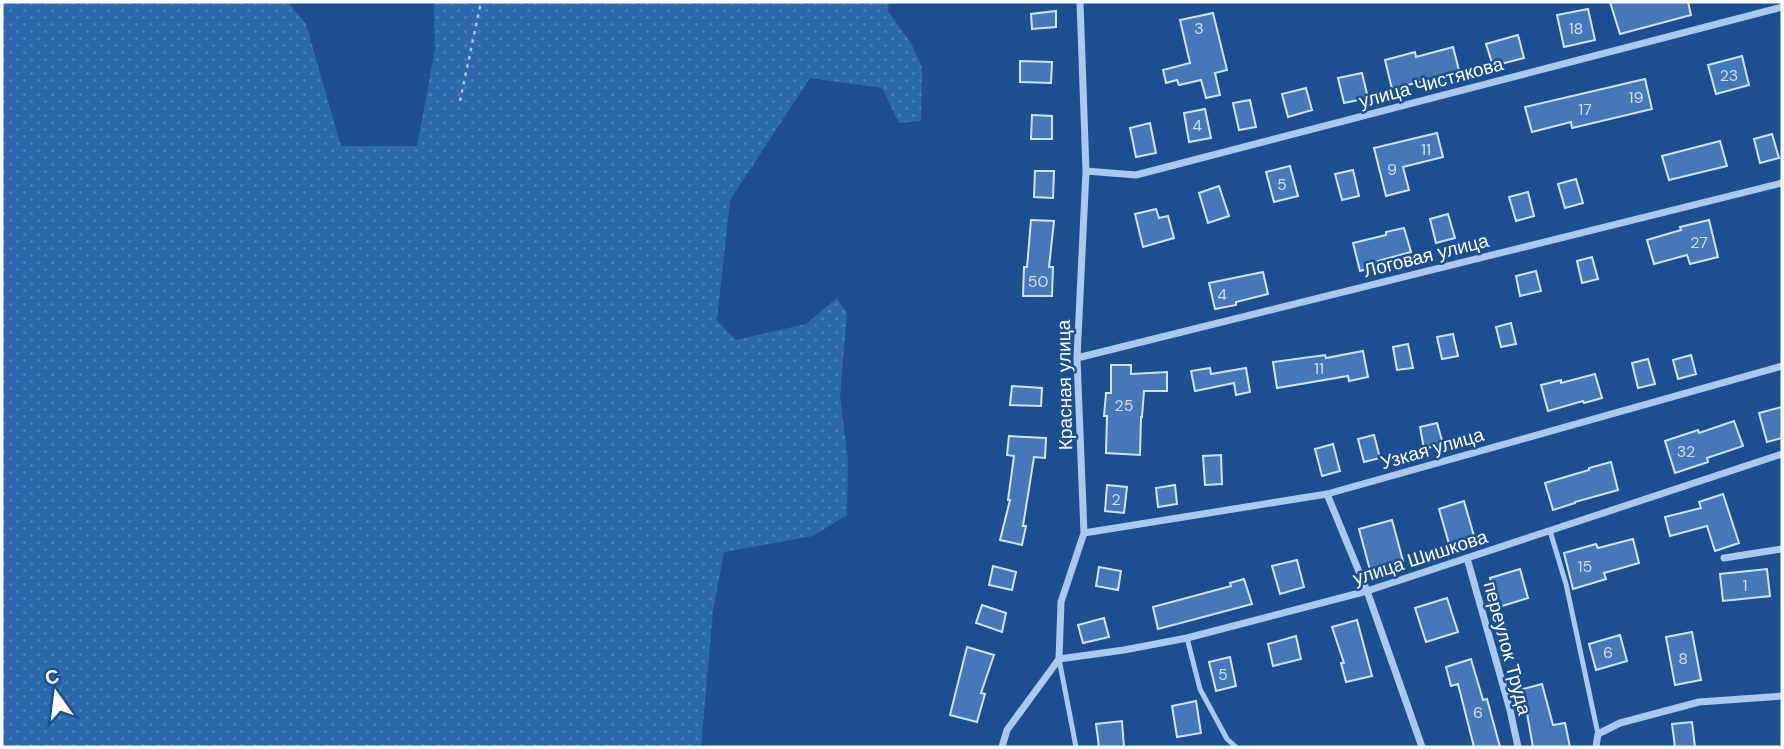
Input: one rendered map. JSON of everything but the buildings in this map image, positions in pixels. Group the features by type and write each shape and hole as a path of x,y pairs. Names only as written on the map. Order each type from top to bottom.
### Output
{"street":[{"name":"Красная улица","path":"1059,659 1061,602 1084,533 1077,358 1086,172 1080,2"},
{"name":"улица Чистякова","path":"1086,172 1136,175 1782,7"},
{"name":"Логовая улица","path":"1077,358 1782,183"},
{"name":"Узкая улица","path":"1084,533 1326,494 1782,366"},
{"name":"улица Шишкова","path":"1059,659 1187,638 1367,591 1782,454"},
{"path":"1326,494 1367,591 1422,747"},
{"path":"1724,558 1782,549"},
{"name":"переулок Труда","path":"1467,558 1518,747"},
{"path":"1002,747 1007,730 1059,659"},
{"path":"1596,747 1598,734 1620,723 1699,702 1782,696"}],"lane":[{"path":"1550,531 1566,584 1598,734"},
{"path":"1187,638 1200,689 1227,739 1236,747"},
{"path":"1059,659 1076,747"}],"path":[{"path":"460,101 481,2"}],"shaded area":[{"path":"2,2 288,2 306,24 341,146 417,146 435,49 434,2 889,2 888,11 912,45 922,68 921,121 899,123 882,88 810,78 730,200 717,320 736,340 806,324 837,298 847,313 840,395 848,461 847,515 813,536 724,552 713,611 701,747 2,747"}]}
